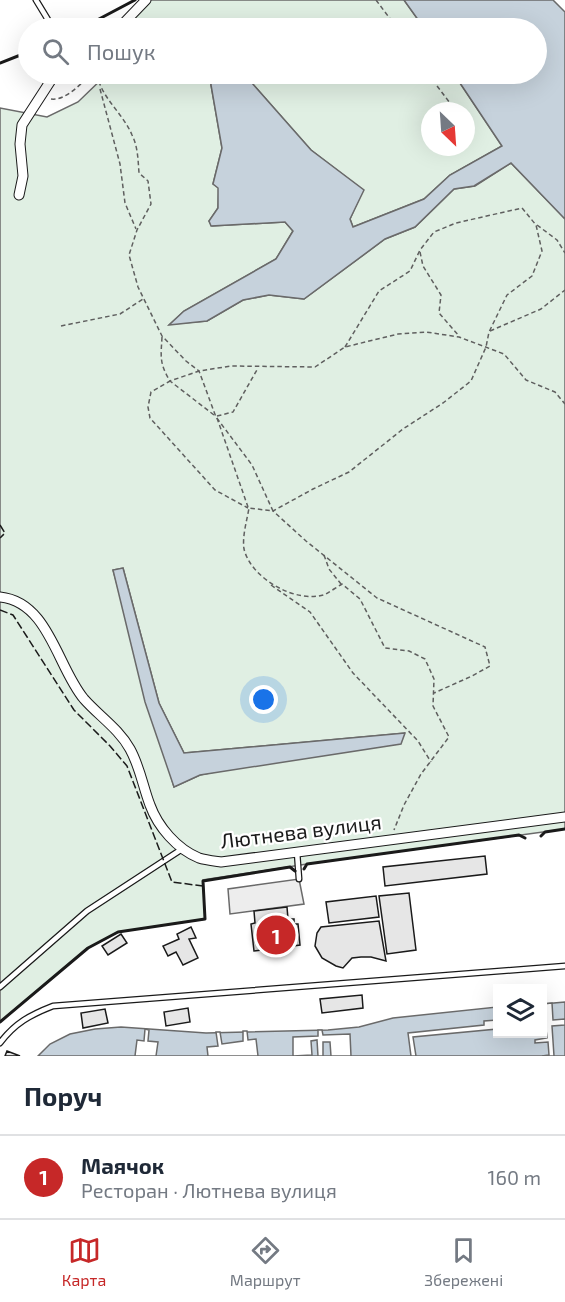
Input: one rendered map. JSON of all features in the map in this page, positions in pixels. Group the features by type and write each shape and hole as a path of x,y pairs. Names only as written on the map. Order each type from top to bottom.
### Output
{"street":[{"path":"129,18 146,0"},
{"path":"19,195 23,176 20,144 22,125 48,84"},
{"name":"Лютнева вулиця","path":"0,597 12,599 23,605 44,627 68,675 84,699 121,736 130,749 151,809 171,838 182,849 200,859 221,862 565,817"}],"lane":[{"path":"36,0 47,18"},
{"path":"0,987 87,911 182,849"},
{"path":"297,852 299,879"},
{"path":"0,1042 12,1028 28,1016 53,1006 565,966"}],"path":[{"path":"376,0 390,18"},
{"path":"38,98 56,100 79,84"},
{"path":"99,84 120,164 125,203 136,230"},
{"path":"436,84 449,102"},
{"path":"99,87 132,134 137,150 139,173 148,181 151,204 136,230 129,255 138,287 162,336 199,371 249,508 243,547 248,562 265,581 310,612 353,673 418,741 431,763"},
{"path":"345,347 380,291 410,271 420,250 434,232 489,214 522,208 536,225 557,240 565,252"},
{"path":"536,225 542,251 532,276 507,296 489,332 486,346 471,381 443,403 403,429 349,472 273,511 249,508 215,490 150,418 148,407 150,392 170,381 199,371 244,365 258,368 315,367 345,347 399,334 426,332 459,337 486,346 504,354 526,380 555,392 565,404"},
{"path":"420,250 423,266 441,294 439,313 459,337"},
{"path":"489,332 541,309 565,290"},
{"path":"61,326 120,314 143,299"},
{"path":"162,336 160,358 162,368 170,381 216,417 252,465 273,511 377,598 485,647 490,666 434,693"},
{"path":"216,417 233,412 258,368"},
{"path":"324,555 329,569 342,584 360,598 385,648 409,651 425,659 434,679 434,706 449,737 421,774 404,805 390,840"},
{"path":"265,581 286,591 302,595 324,595 342,584"}],"green space":[{"path":"148,0 404,0 417,18 132,18"},
{"path":"97,84 211,84 222,148 213,184 219,188 218,208 209,221 212,226 285,222 293,231 276,259 184,311 170,324 207,321 243,300 269,295 304,299 385,239 415,227 454,189 475,186 511,163 565,219 565,829 203,880 205,919 118,932 88,948 0,1022 0,108 47,117 78,102","holes":["123,568 159,703 184,753 405,733 200,775 174,787 113,570"]},
{"path":"253,84 461,84 473,102 421,102 421,156 475,156 475,105 502,146 450,175 424,199 353,227 350,219 363,190 311,150"}],"shaded area":[{"path":"404,0 553,0 565,12 565,219 511,163 474,186 454,189 415,227 385,239 304,299 269,295 243,300 207,321 169,325 184,311 276,259 293,231 285,222 211,226 209,221 218,208 218,188 213,184 222,148 211,84 253,84 311,150 364,190 350,219 353,227 424,199 450,175 502,146 475,105 475,102 473,102 461,84 547,84 547,18 417,18"},
{"path":"123,568 159,703 184,753 405,733 401,744 200,775 174,787 145,702 113,570"},
{"path":"299,879 304,904 230,914 228,889"},
{"path":"565,1002 565,1056 38,1056 50,1044 70,1034 95,1029 121,1027 206,1033 328,1030 359,1027 393,1018 493,1007 493,1038 547,1038 547,1004"}],"pier":[{"path":"552,1003 553,1020 565,1019 565,1025 552,1026 554,1056 542,1056 549,1055 548,1042 535,1043 535,1040 547,1038 547,1004"},
{"path":"493,1020 493,1029 413,1037 416,1056 411,1056 408,1033 484,1025 484,1021"},
{"path":"145,1029 149,1030 148,1041 158,1042 156,1056 135,1056 137,1040 144,1041"},
{"path":"318,1030 322,1030 323,1035 350,1034 351,1056 331,1056 330,1042 323,1042 323,1056 318,1056 317,1040 311,1041 312,1055 293,1056 293,1037 318,1036"},
{"path":"243,1031 247,1031 248,1040 256,1039 258,1056 208,1056 207,1047 218,1046 216,1032 220,1032 222,1044 243,1041"}],"building":[{"path":"485,856 487,874 385,886 383,867"},
{"path":"409,893 416,950 387,954 379,896"},
{"path":"376,896 379,917 329,923 326,902"},
{"path":"287,907 288,919 294,919 294,924 298,924 300,945 254,951 251,924 255,923 254,911"},
{"path":"379,921 386,961 371,957 352,958 343,968 322,958 315,946 317,933 321,927"},
{"path":"191,927 196,938 189,939 198,958 183,965 176,952 168,956 163,946 179,939 177,934"},
{"path":"121,934 127,943 108,955 102,946"},
{"path":"362,995 363,1008 322,1013 320,999"},
{"path":"188,1008 190,1022 166,1026 164,1012"},
{"path":"105,1009 108,1023 83,1028 81,1013"},
{"path":"7,1051 20,1056 5,1056"}],"fence":[{"path":"0,525 5,533 0,538"},
{"path":"0,610 13,615 74,710 127,766 172,882 203,886"}],"wall":[{"path":"101,18 135,0"},
{"path":"0,63 18,56"},
{"path":"541,836 545,832 565,829"},
{"path":"304,869 307,864 519,835 525,838"},
{"path":"0,1022 88,948 118,932 205,919 203,881 290,867 295,871"}],"place":[{"name":"Маячок","path":"276,935"}]}
